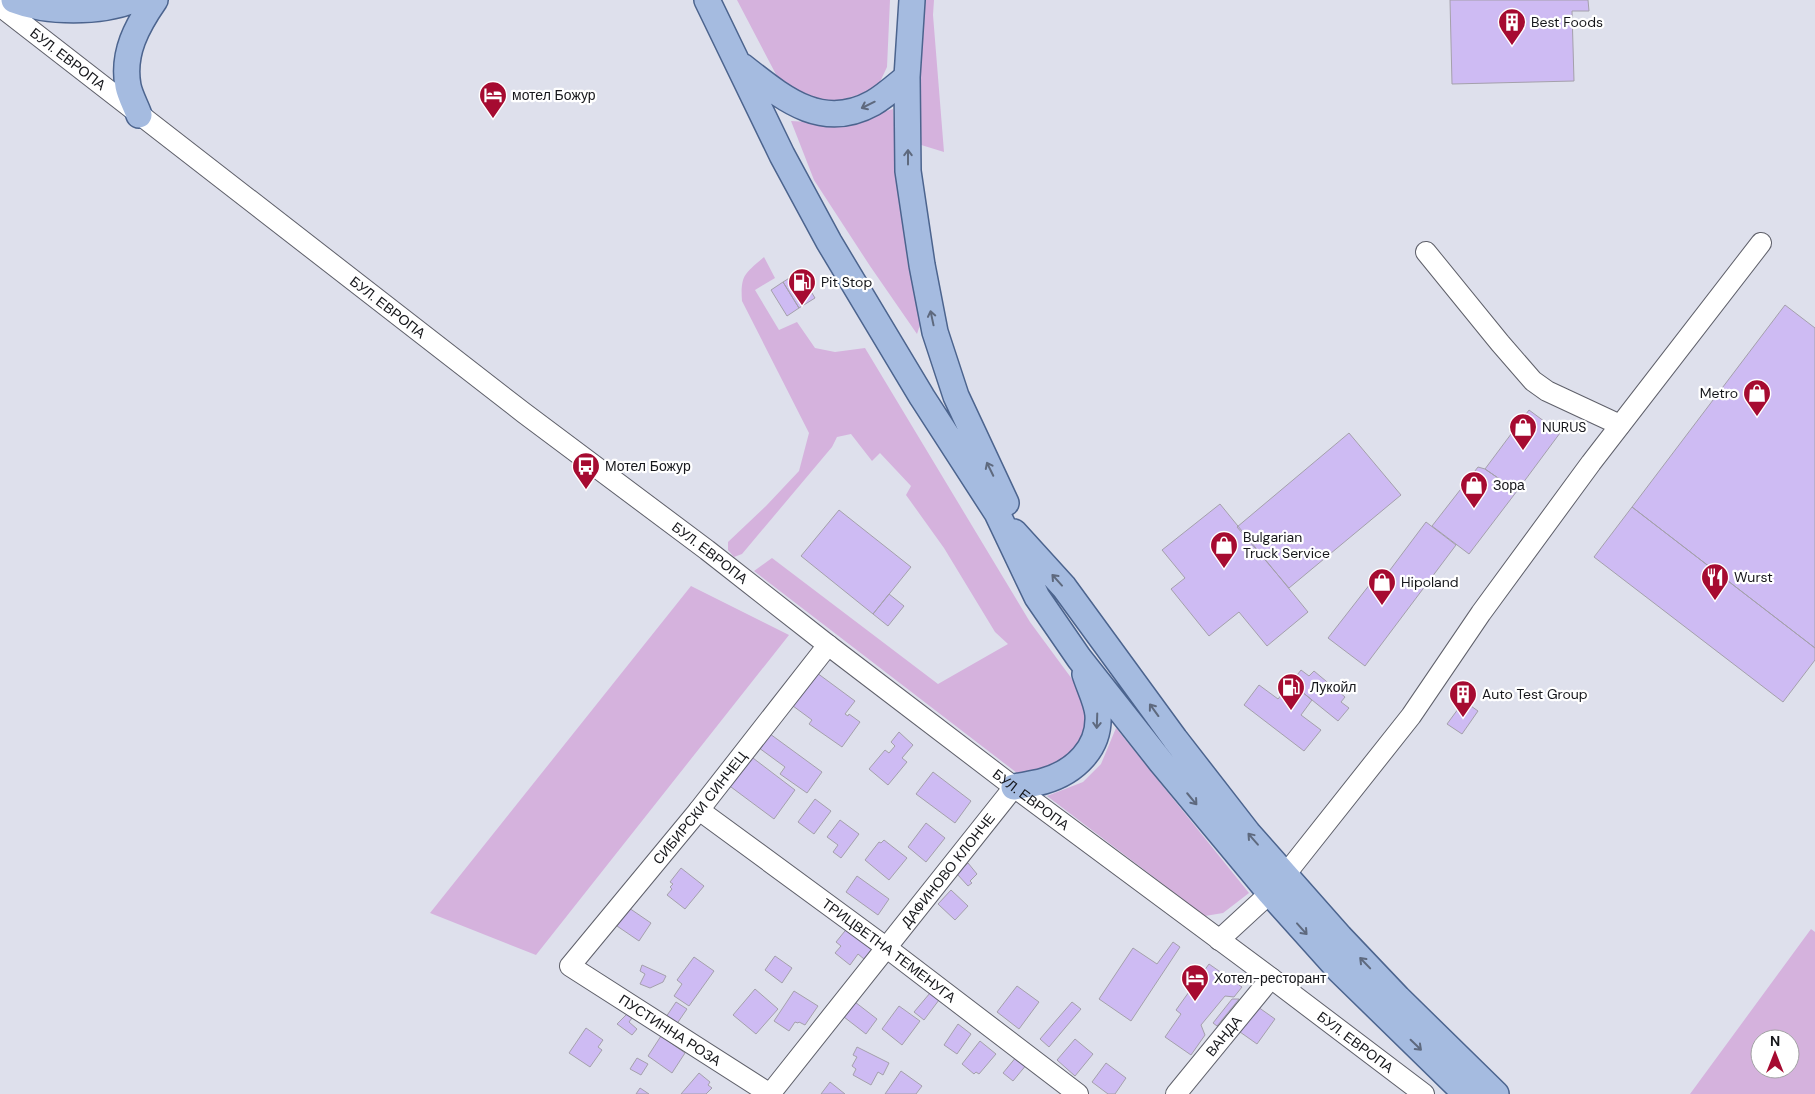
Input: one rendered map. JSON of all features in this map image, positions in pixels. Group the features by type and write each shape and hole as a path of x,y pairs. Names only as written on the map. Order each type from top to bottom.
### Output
{"main road":[{"path":"14,0 29,6 62,9 96,8 133,0"},
{"path":"139,115 128,86 127,58 133,36 155,0"},
{"path":"707,0 782,155 829,242 922,396 997,513 1037,597 1080,658 1161,762 1278,884 1340,937 1398,998 1496,1094"},
{"path":"912,0 907,77 908,170 922,265 935,332 965,418 1026,545"},
{"path":"737,62 780,96 799,106 819,113 838,115 859,110 875,102 907,77"},
{"path":"997,513 1064,587 1175,739 1248,833 1278,884 1339,970 1466,1094"},
{"path":"1014,787 1045,781 1070,768 1088,754 1097,735 1098,714 1080,658"}],"street":[{"name":"БУЛ. ЕВРОПА","path":"0,6 524,413 707,550 1014,787 1424,1094"},
{"path":"1219,940 1278,884 1411,716 1481,613 1591,463 1761,244"},
{"path":"1426,252 1533,381 1547,391 1620,426"},
{"name":"СИБИРСКИ СИНЧЕЦ","path":"570,966 699,810 828,645"},
{"name":"ДАФИНОВО КЛОНЧЕ","path":"770,1094 1014,787"},
{"name":"ТРИЦВЕТНА ТЕМЕНУГА","path":"699,810 887,948 1078,1094"},
{"name":"ПУСТИННА РОЗА","path":"570,966 770,1094"},
{"name":"ВАНДА","path":"1176,1094 1271,978"}],"shaded area":[{"path":"737,0 890,0 887,67 878,86 858,95 837,101 812,101 781,84"},
{"path":"921,0 934,0 933,15 944,152 918,144"},
{"path":"893,109 898,188 908,265 922,319 917,334 814,180 791,121 826,123 863,118"},
{"path":"764,257 775,278 755,290 779,330 797,322 815,348 835,352 865,348 1030,622 1086,698 1088,727 1074,753 1052,769 1017,773 754,571 772,558 938,684 1008,644 995,632 944,548 906,495 911,486 880,453 872,461 851,434 837,437 832,447 742,554 734,557 728,550 728,542 799,471 809,433 742,301 743,279"},
{"path":"691,586 789,635 536,955 430,913"},
{"path":"1116,728 1249,893 1223,913 1205,916 1047,796 1083,782 1101,764"},
{"path":"1811,929 1815,932 1815,1094 1690,1094"}],"building":[{"name":"Best Foods","path":"1450,0 1588,0 1589,11 1572,11 1574,81 1452,84"},
{"path":"799,272 815,298 799,308 783,282"},
{"path":"783,282 799,308 787,316 771,290"},
{"name":"Metro","path":"1785,305 1815,328 1815,648 1632,507"},
{"name":"NURUS","path":"1529,410 1560,433 1517,491 1485,469"},
{"path":"1349,433 1401,495 1289,588 1237,527"},
{"name":"Зора","path":"1478,467 1485,469 1517,491 1469,554 1432,526"},
{"path":"1220,504 1308,612 1267,646 1239,612 1209,636 1171,589 1185,578 1162,550"},
{"path":"1632,507 1815,648 1815,660 1783,702 1594,557"},
{"path":"839,510 911,567 873,614 801,556"},
{"name":"Hipoland","path":"1426,522 1456,545 1365,666 1328,638 1381,570 1387,574"},
{"path":"889,594 904,606 888,626 873,614"},
{"path":"813,670 855,701 845,714 848,716 849,714 860,722 842,747 809,724 812,720 789,703"},
{"path":"1301,670 1309,676 1314,671 1345,697 1341,702 1349,708 1338,721 1291,683"},
{"path":"1291,683 1312,700 1301,715 1321,730 1304,751 1244,705 1259,685 1278,699"},
{"name":"Auto Test Group","path":"1464,701 1478,711 1462,734 1447,724"},
{"path":"766,731 822,772 807,793 780,774 785,767 755,745"},
{"path":"899,732 913,745 902,758 907,762 888,785 869,769 885,750 889,753 895,746 891,742"},
{"path":"749,755 795,790 774,819 727,784"},
{"path":"933,772 971,801 955,823 916,794"},
{"path":"815,799 831,811 814,834 798,822"},
{"path":"840,820 859,834 841,858 833,852 838,845 827,837"},
{"path":"926,823 945,838 926,862 908,847"},
{"path":"884,840 907,858 889,880 865,860 879,842 881,843"},
{"path":"968,863 977,874 968,886 957,874"},
{"path":"681,868 704,886 685,909 667,895 672,889 670,887 673,884 670,882"},
{"path":"857,876 889,899 878,915 846,892"},
{"path":"951,890 968,906 955,920 938,904"},
{"path":"629,908 651,923 639,941 617,926"},
{"path":"849,926 874,946 864,959 858,954 850,965 835,953 841,946 836,942"},
{"path":"1173,942 1180,947 1131,1021 1099,999 1133,948 1157,964"},
{"path":"775,956 792,968 782,983 765,970"},
{"path":"694,957 714,971 689,1006 674,996 682,984 677,980"},
{"path":"1209,964 1242,987 1234,997 1225,996 1201,1025 1205,1035 1191,1055 1165,1037 1181,1014 1176,1010"},
{"path":"642,965 666,976 663,982 650,988 640,984 645,974 640,971"},
{"path":"1017,986 1039,1002 1019,1029 997,1012"},
{"path":"755,989 778,1009 756,1034 733,1015"},
{"path":"794,991 818,1006 805,1025 795,1022 789,1031 774,1021"},
{"path":"930,993 939,1000 924,1020 914,1012"},
{"path":"1232,999 1239,999 1217,1026 1213,1023"},
{"path":"676,1002 687,1009 676,1025 666,1017"},
{"path":"855,1002 877,1019 866,1034 844,1017"},
{"path":"1072,1002 1081,1009 1049,1047 1040,1039"},
{"path":"899,1006 920,1021 902,1045 882,1029"},
{"path":"1258,1007 1275,1019 1257,1044 1240,1032"},
{"path":"627,1014 632,1018 629,1022 637,1029 632,1035 617,1024"},
{"path":"958,1024 971,1034 957,1054 944,1045"},
{"path":"586,1028 603,1040 598,1047 602,1050 590,1067 569,1053"},
{"path":"661,1036 685,1053 672,1073 648,1056"},
{"path":"1075,1039 1093,1054 1075,1076 1057,1060"},
{"path":"980,1041 996,1054 979,1074 976,1072 974,1074 962,1064"},
{"path":"857,1047 889,1063 883,1075 878,1072 871,1085 853,1075 856,1069 852,1066 857,1057 853,1055"},
{"path":"1017,1056 1027,1064 1013,1081 1003,1073"},
{"path":"637,1058 648,1064 641,1075 630,1069"},
{"path":"1106,1063 1126,1078 1115,1094 1108,1094 1092,1082"},
{"path":"901,1071 922,1086 916,1094 885,1094"},
{"path":"699,1073 710,1082 708,1085 712,1088 706,1094 681,1094"},
{"path":"830,1082 845,1094 821,1094"},
{"path":"640,1088 649,1094 636,1094"}],"place":[{"name":"Best Foods","path":"1512,46"},
{"name":"мотел Божур","path":"493,119"},
{"name":"Pit Stop","path":"802,306"},
{"name":"Metro","path":"1757,417"},
{"name":"NURUS","path":"1523,451"},
{"name":"Мотел Божур","path":"586,490"},
{"name":"Зора","path":"1474,509"},
{"name":"Bulgarian Truck Service","path":"1224,569"},
{"name":"Wurst","path":"1715,601"},
{"name":"Hipoland","path":"1382,606"},
{"name":"Лукойл","path":"1291,711"},
{"name":"Auto Test Group","path":"1463,718"},
{"name":"Хотел-ресторант","path":"1195,1002"}]}
